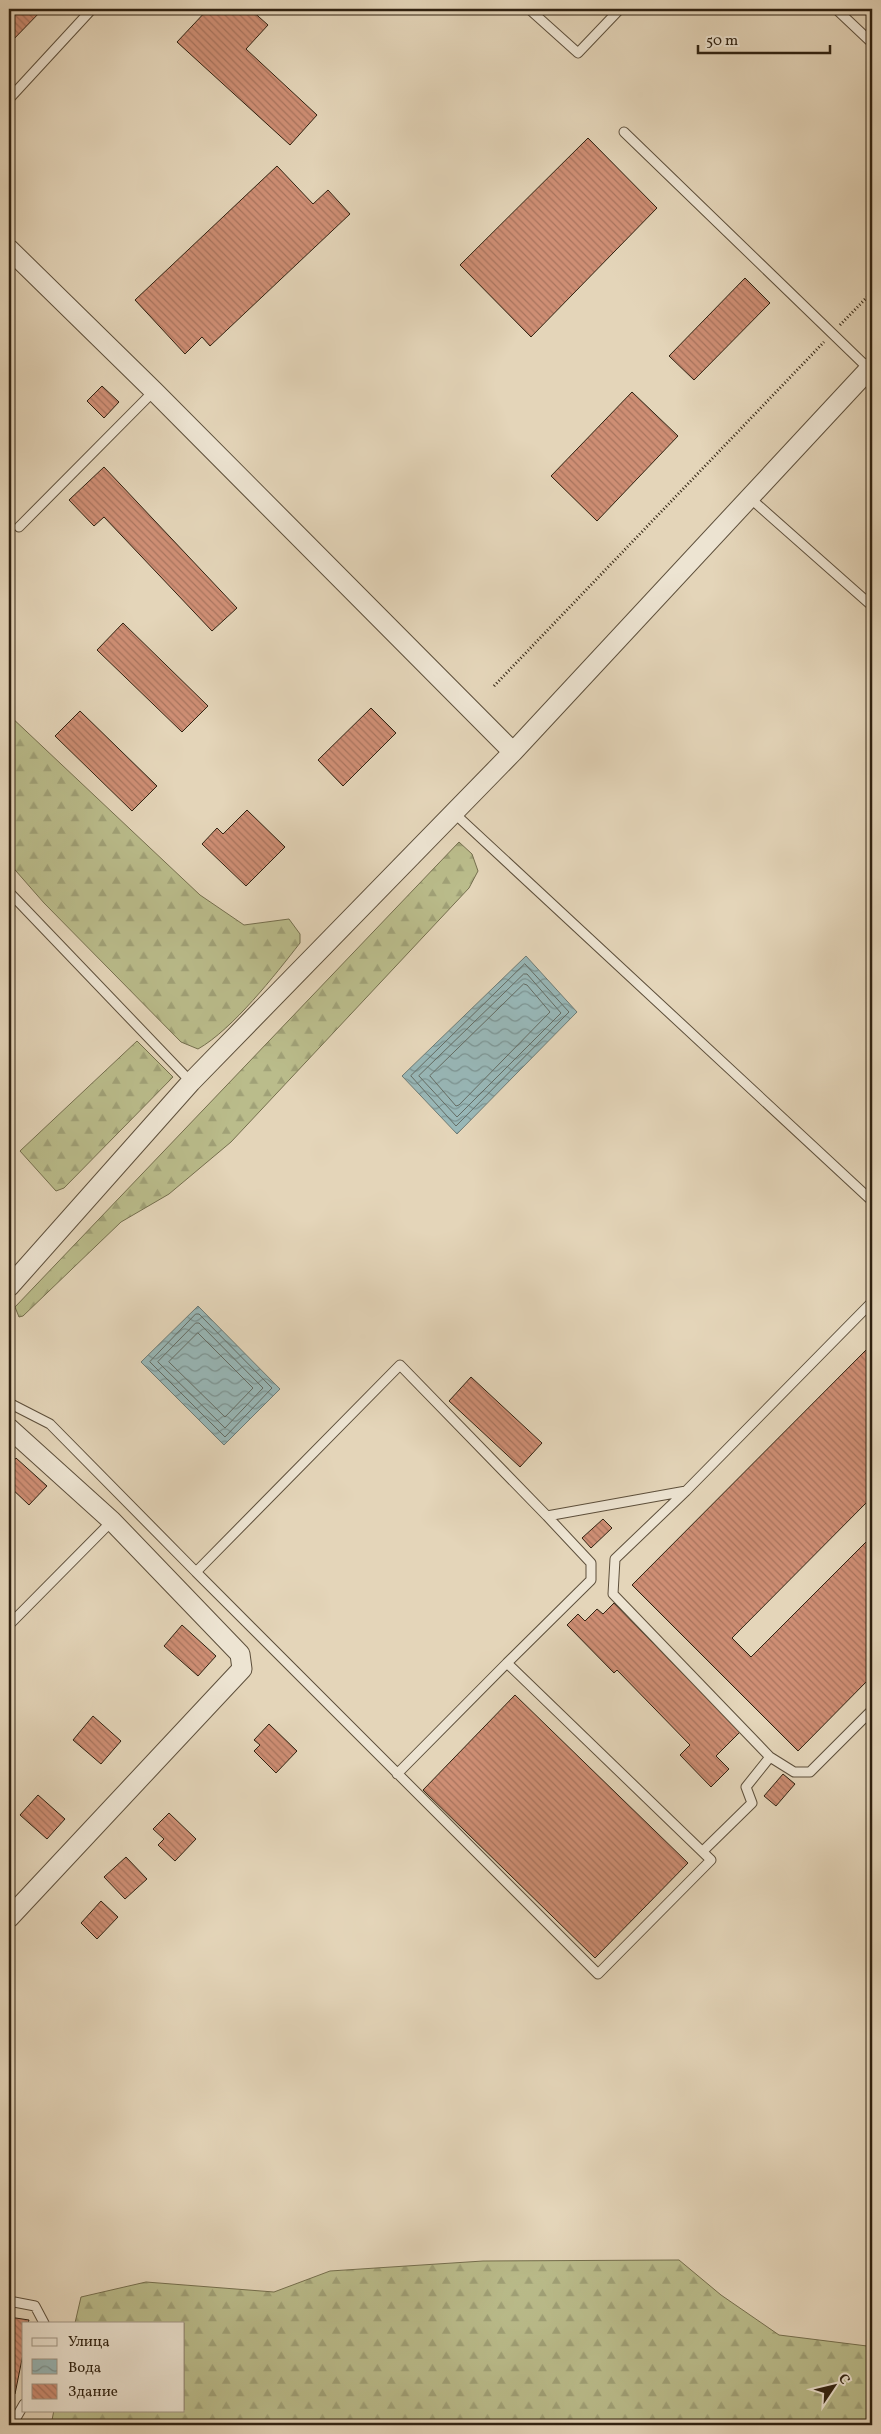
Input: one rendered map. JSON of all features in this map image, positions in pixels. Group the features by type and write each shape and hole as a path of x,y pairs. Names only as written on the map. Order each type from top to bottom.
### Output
{"street":[{"path":"9,249 154,391 513,752"},
{"path":"9,1287 191,1082 513,752 871,367"},
{"path":"9,1428 112,1521 240,1654 242,1669 9,1918"}],"lane":[{"path":"9,99 92,9"},
{"path":"529,9 578,53 620,9"},
{"path":"836,9 872,43"},
{"path":"624,132 871,367"},
{"path":"19,527 154,391"},
{"path":"750,498 872,606"},
{"path":"454,813 872,1201"},
{"path":"9,892 191,1082"},
{"path":"872,1302 686,1491 615,1559 613,1594 770,1757 794,1772 810,1772 872,1710"},
{"path":"196,1572 400,1365 591,1563 591,1580 397,1774"},
{"path":"9,1403 50,1424 598,1974 711,1860 704,1850 507,1663"},
{"path":"547,1516 686,1491"},
{"path":"9,1626 112,1521"},
{"path":"704,1850 752,1803 746,1787 770,1757"},
{"path":"9,2301 35,2306 43,2322"},
{"path":"12,2425 22,2408"}],"path":[{"path":"494,686 872,292"}],"green space":[{"path":"9,715 200,895 244,925 289,919 300,934 300,943 253,1000 225,1028 198,1049 181,1042 44,903 9,863"},
{"path":"459,842 472,854 478,871 469,888 231,1142 169,1194 121,1222 23,1316 19,1317 15,1307"},
{"path":"137,1041 173,1077 64,1188 56,1191 20,1151"},
{"path":"679,2260 721,2295 779,2335 867,2346 872,2343 872,2425 51,2425 54,2412 185,2412 185,2322 75,2322 81,2297 146,2282 274,2292 330,2271 483,2261"}],"water":[{"path":"526,956 577,1012 457,1134 402,1076"},
{"path":"198,1306 280,1389 224,1445 141,1362"}],"building":[{"path":"9,9 43,9 9,44"},
{"path":"208,9 250,9 268,25 246,49 317,115 290,145 177,42"},
{"path":"588,138 657,208 531,337 460,265"},
{"path":"277,166 313,204 328,190 350,214 210,346 202,337 185,354 135,300"},
{"path":"745,278 770,303 694,380 669,356"},
{"path":"102,386 119,402 104,418 87,401"},
{"path":"632,392 678,436 597,521 551,476"},
{"path":"104,467 237,608 212,631 104,517 94,526 69,500"},
{"path":"123,623 208,706 182,732 97,650"},
{"path":"371,708 396,733 343,786 318,760"},
{"path":"80,711 157,786 132,811 55,736"},
{"path":"247,810 285,847 246,886 202,844 217,828 223,834"},
{"path":"872,1344 872,1497 732,1638 751,1657 872,1536 872,1676 798,1751 632,1585"},
{"path":"471,1377 542,1443 520,1467 449,1401"},
{"path":"16,1458 47,1486 29,1505 9,1486 9,1466"},
{"path":"603,1519 612,1528 591,1548 582,1538"},
{"path":"614,1603 740,1732 716,1756 729,1769 711,1787 680,1755 690,1745 617,1670 614,1673 567,1625 578,1614 585,1621 597,1609 603,1614"},
{"path":"182,1625 216,1656 198,1676 164,1646"},
{"path":"515,1695 688,1863 595,1958 423,1790"},
{"path":"93,1716 121,1741 101,1764 73,1740"},
{"path":"269,1724 297,1751 276,1773 254,1751 260,1745 254,1740"},
{"path":"783,1774 795,1784 776,1806 764,1796"},
{"path":"38,1795 65,1819 47,1839 20,1815"},
{"path":"169,1813 196,1839 175,1861 158,1845 164,1839 153,1829"},
{"path":"126,1857 147,1879 125,1899 104,1877"},
{"path":"101,1901 118,1917 97,1939 81,1923"},
{"path":"9,2317 29,2320 28,2322 22,2322 22,2359 15,2394 9,2393"}]}
